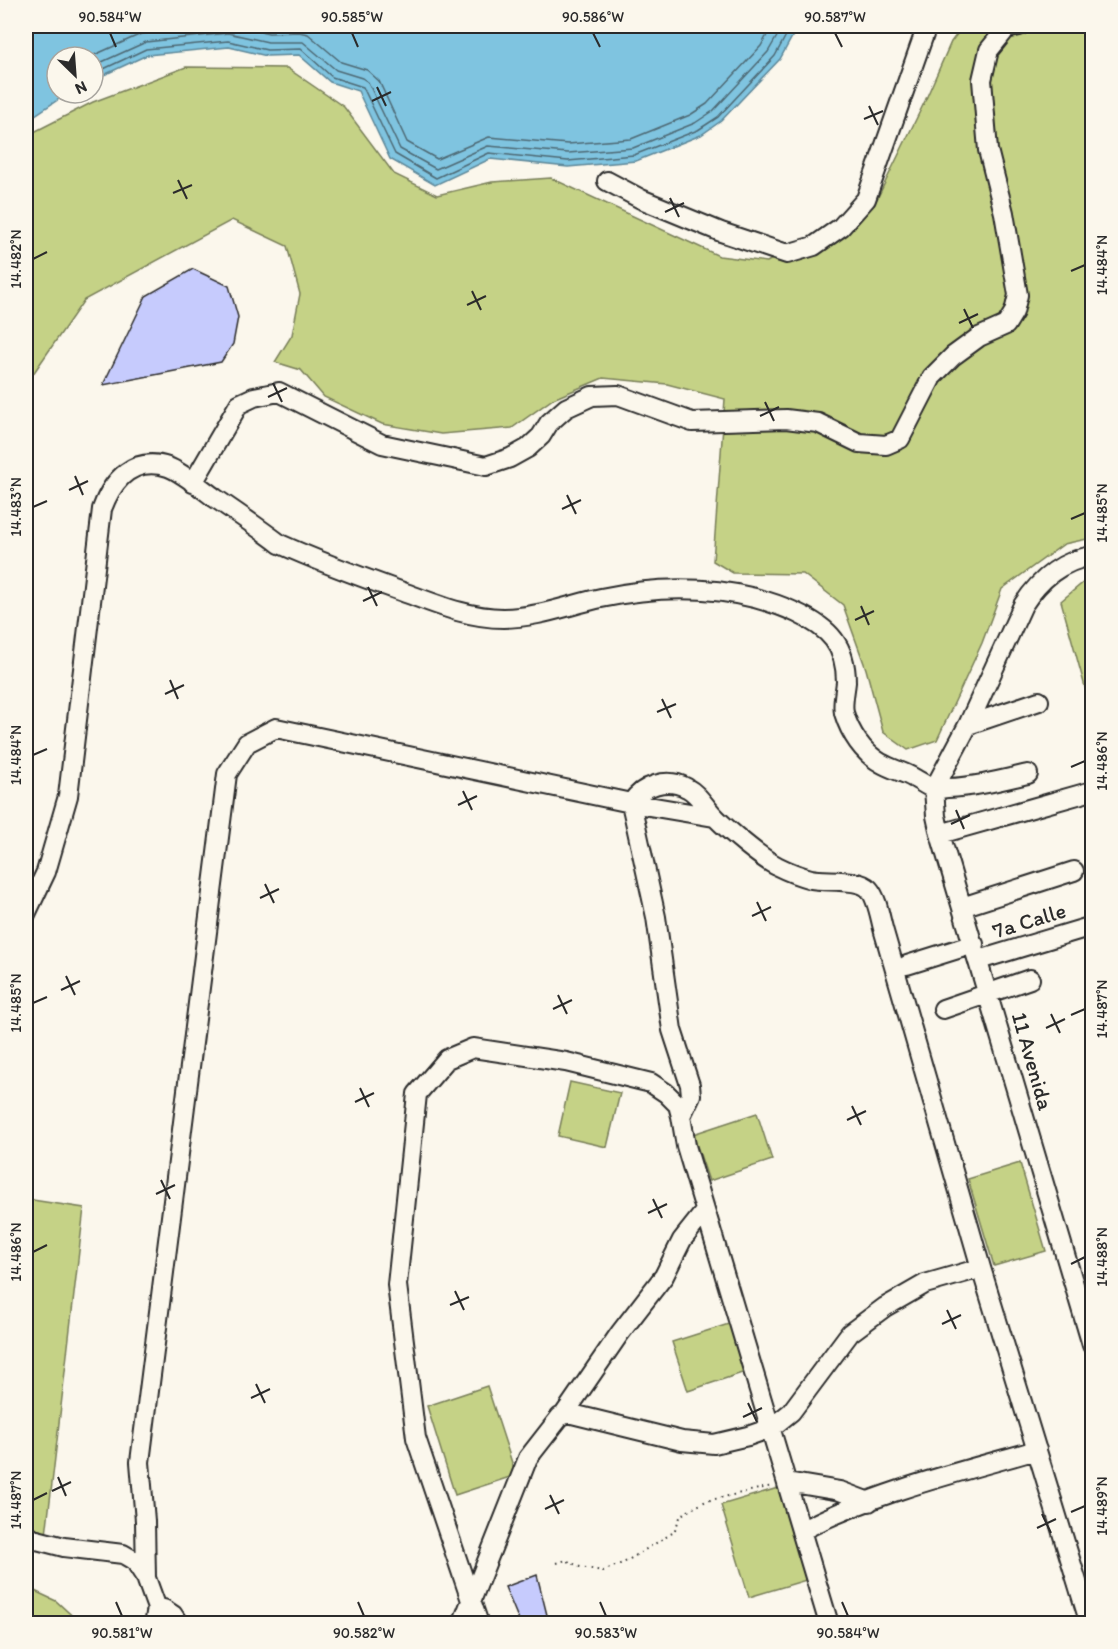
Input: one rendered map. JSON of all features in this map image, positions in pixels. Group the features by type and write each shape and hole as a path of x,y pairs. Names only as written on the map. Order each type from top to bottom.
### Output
{"street":[{"path":"607,181 641,199 721,232 787,254 814,246 841,227 866,199 927,26"},
{"path":"193,483 239,404 254,397 279,392 382,444 486,466 510,458 528,448 541,436 549,423 566,408 592,396 618,395 692,422 786,419 818,423 859,443 886,445 900,439 932,377 953,356 979,337 1006,325 1014,312 1018,296 1004,213 988,150 982,80 989,50 1006,29 1019,26"},
{"path":"26,914 46,872 68,796 102,508 107,494 116,481 126,472 143,464 170,468 280,544 297,552 446,608 481,617 521,617 604,598 679,590 744,595 798,613 826,631 840,647 845,670 843,710 852,734 872,757 934,789 968,787 1028,774"},
{"path":"934,789 968,725 1023,605 1032,591 1047,575 1058,568 1069,562 1092,556"},
{"path":"968,725 1039,701"},
{"path":"179,1623 167,1610 157,1617 146,1578 145,1521 140,1462 227,774 247,743 276,728 631,803 714,817"},
{"path":"631,803 641,791 652,784 687,788 697,796 714,817 775,866 812,879 859,884 868,888 874,899 884,932 981,1268 1090,1623"},
{"name":"11 Avenida","path":"934,789 940,834 1092,1345"},
{"path":"940,834 1092,791"},
{"path":"631,803 656,916 672,1030 690,1085 690,1095 681,1116"},
{"path":"962,907 1074,871"},
{"name":"7a Calle","path":"907,965 1092,926"},
{"path":"943,1009 1030,979"},
{"path":"479,1623 417,1437 397,1285 417,1094 447,1059 473,1048 566,1062 651,1083 678,1105 686,1146 829,1623"},
{"path":"462,1623 528,1458 565,1413 620,1333 664,1276 682,1240 705,1211"},
{"path":"565,1413 682,1441 714,1444 771,1428 791,1412 849,1333 885,1307 925,1284 981,1268"},
{"path":"801,1531 825,1518 915,1485 1037,1450"},
{"path":"787,1482 840,1491 869,1502"},
{"path":"26,1534 33,1539 64,1547 123,1554 135,1562 146,1578"}],"path":[{"path":"557,1563 566,1560 579,1567 603,1571 625,1562 674,1532 681,1515 706,1501 787,1482"}],"green space":[{"path":"963,26 1092,26 1092,538 1064,544 1002,589 982,643 937,740 908,750 883,732 866,669 843,605 803,574 733,573 713,561 725,399 667,384 603,378 553,399 512,428 441,434 382,424 324,397 301,370 275,362 292,335 300,294 287,246 232,220 84,300 26,384 26,136 87,105 105,105 105,97 186,67 287,68 344,107 394,174 437,195 492,182 551,178 719,256 767,262 876,201 951,42"},
{"path":"1092,579 1092,712 1061,601 1085,581"},
{"path":"570,1082 620,1093 607,1147 558,1136"},
{"path":"757,1113 772,1160 709,1181 693,1134"},
{"path":"1020,1163 1046,1251 994,1266 968,1179"},
{"path":"26,1199 84,1208 46,1535 26,1526"},
{"path":"732,1323 748,1371 688,1391 672,1342"},
{"path":"487,1386 516,1475 455,1495 427,1406"},
{"path":"778,1488 806,1580 749,1597 721,1505"},
{"path":"26,1587 56,1601 80,1623 26,1623"}],"water":[{"path":"26,26 798,26 780,59 721,121 701,135 636,161 568,167 490,159 435,185 390,159 358,91 330,82 299,55 267,56 229,47 147,55 105,74 105,45 45,45 45,105 50,105 26,121"}],"building":[{"path":"193,269 229,286 238,317 233,344 221,362 103,385 146,296"},
{"path":"537,1575 549,1623 520,1623 505,1587"}]}
